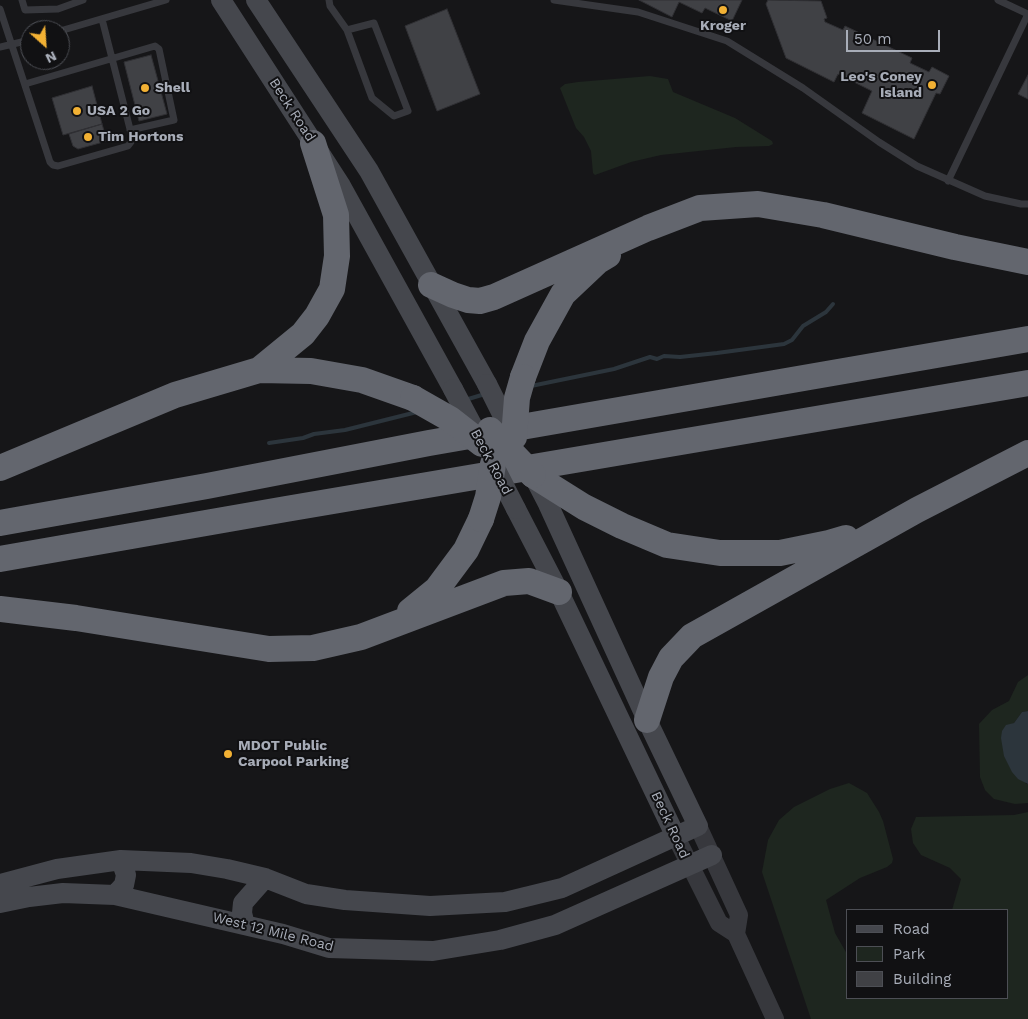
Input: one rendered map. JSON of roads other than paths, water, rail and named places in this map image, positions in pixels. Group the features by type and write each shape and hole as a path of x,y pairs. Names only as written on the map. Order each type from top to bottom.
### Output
{"highway":[{"path":"259,370 303,334 317,316 332,289 338,256 336,216 313,143"},
{"path":"432,285 453,296 480,301 494,297 648,228 700,208 758,204 824,214 955,247 1028,262"},
{"path":"361,637 403,615 437,589 466,550 481,519 504,454 523,377 537,341 564,294 598,261 648,228"},
{"path":"0,523 207,486 429,443 1028,339"},
{"path":"0,468 175,395 259,370 311,371 362,380 413,398 450,419 504,454 560,502 584,507 622,526 667,544 720,553 780,553 829,543 868,530 917,510"},
{"path":"0,559 1028,383"},
{"path":"487,384 516,509"},
{"path":"453,389 504,454"},
{"path":"647,720 661,677 670,658 692,636 917,510 1028,453"},
{"path":"0,609 76,618 269,649 313,648 361,637 504,583 529,581 559,592"}],"main road":[{"name":"Beck Road","path":"221,0 340,186 453,389"},
{"path":"256,0 368,170 487,384"},
{"name":"Beck Road","path":"560,502 647,720 698,826"},
{"name":"Beck Road","path":"516,509 559,592 676,837"},
{"path":"0,884 57,869 121,860 191,863 265,878 306,894 345,900 430,906 505,902 562,888 698,826"},
{"name":"West 12 Mile Road","path":"0,903 63,893 115,895 245,925 329,948 433,951 500,940 555,925 712,856"},
{"path":"115,895 124,885 126,875 121,860"},
{"path":"245,925 242,913 243,903 265,878"}],"street":[{"name":"Beck Road","path":"698,826 739,915 736,934"},
{"name":"Beck Road","path":"676,837 719,923 736,934 775,1019"}],"lane":[{"path":"22,0 25,10 58,9 82,0"},
{"path":"70,28 162,0"},
{"path":"329,0 330,6 347,30 372,98 394,116 408,111 374,23 347,30"},
{"path":"554,0 638,12 727,41 803,88 879,142 917,166 985,196 1028,204"},
{"path":"948,181 1028,14 998,0"},
{"path":"0,9 50,162 52,165 58,166 128,146 131,142 130,130 102,19"},
{"path":"0,47 20,42"},
{"path":"25,84 156,46 159,49 174,120 130,130"}],"waterway":[{"path":"531,386 614,369 650,357 657,359 664,356 680,357 784,344 792,340 803,326 826,312 833,304"},
{"path":"465,400 485,394"},
{"path":"269,443 345,430 417,412"}],"place":[{"name":"Kroger","path":"723,10"},
{"name":"Leo's Coney Island","path":"932,85"},
{"name":"Shell","path":"145,88"},
{"name":"USA 2 Go","path":"77,111"},
{"name":"Tim Hortons","path":"88,137"},
{"name":"MDOT Public Carpool Parking","path":"228,754"}]}
